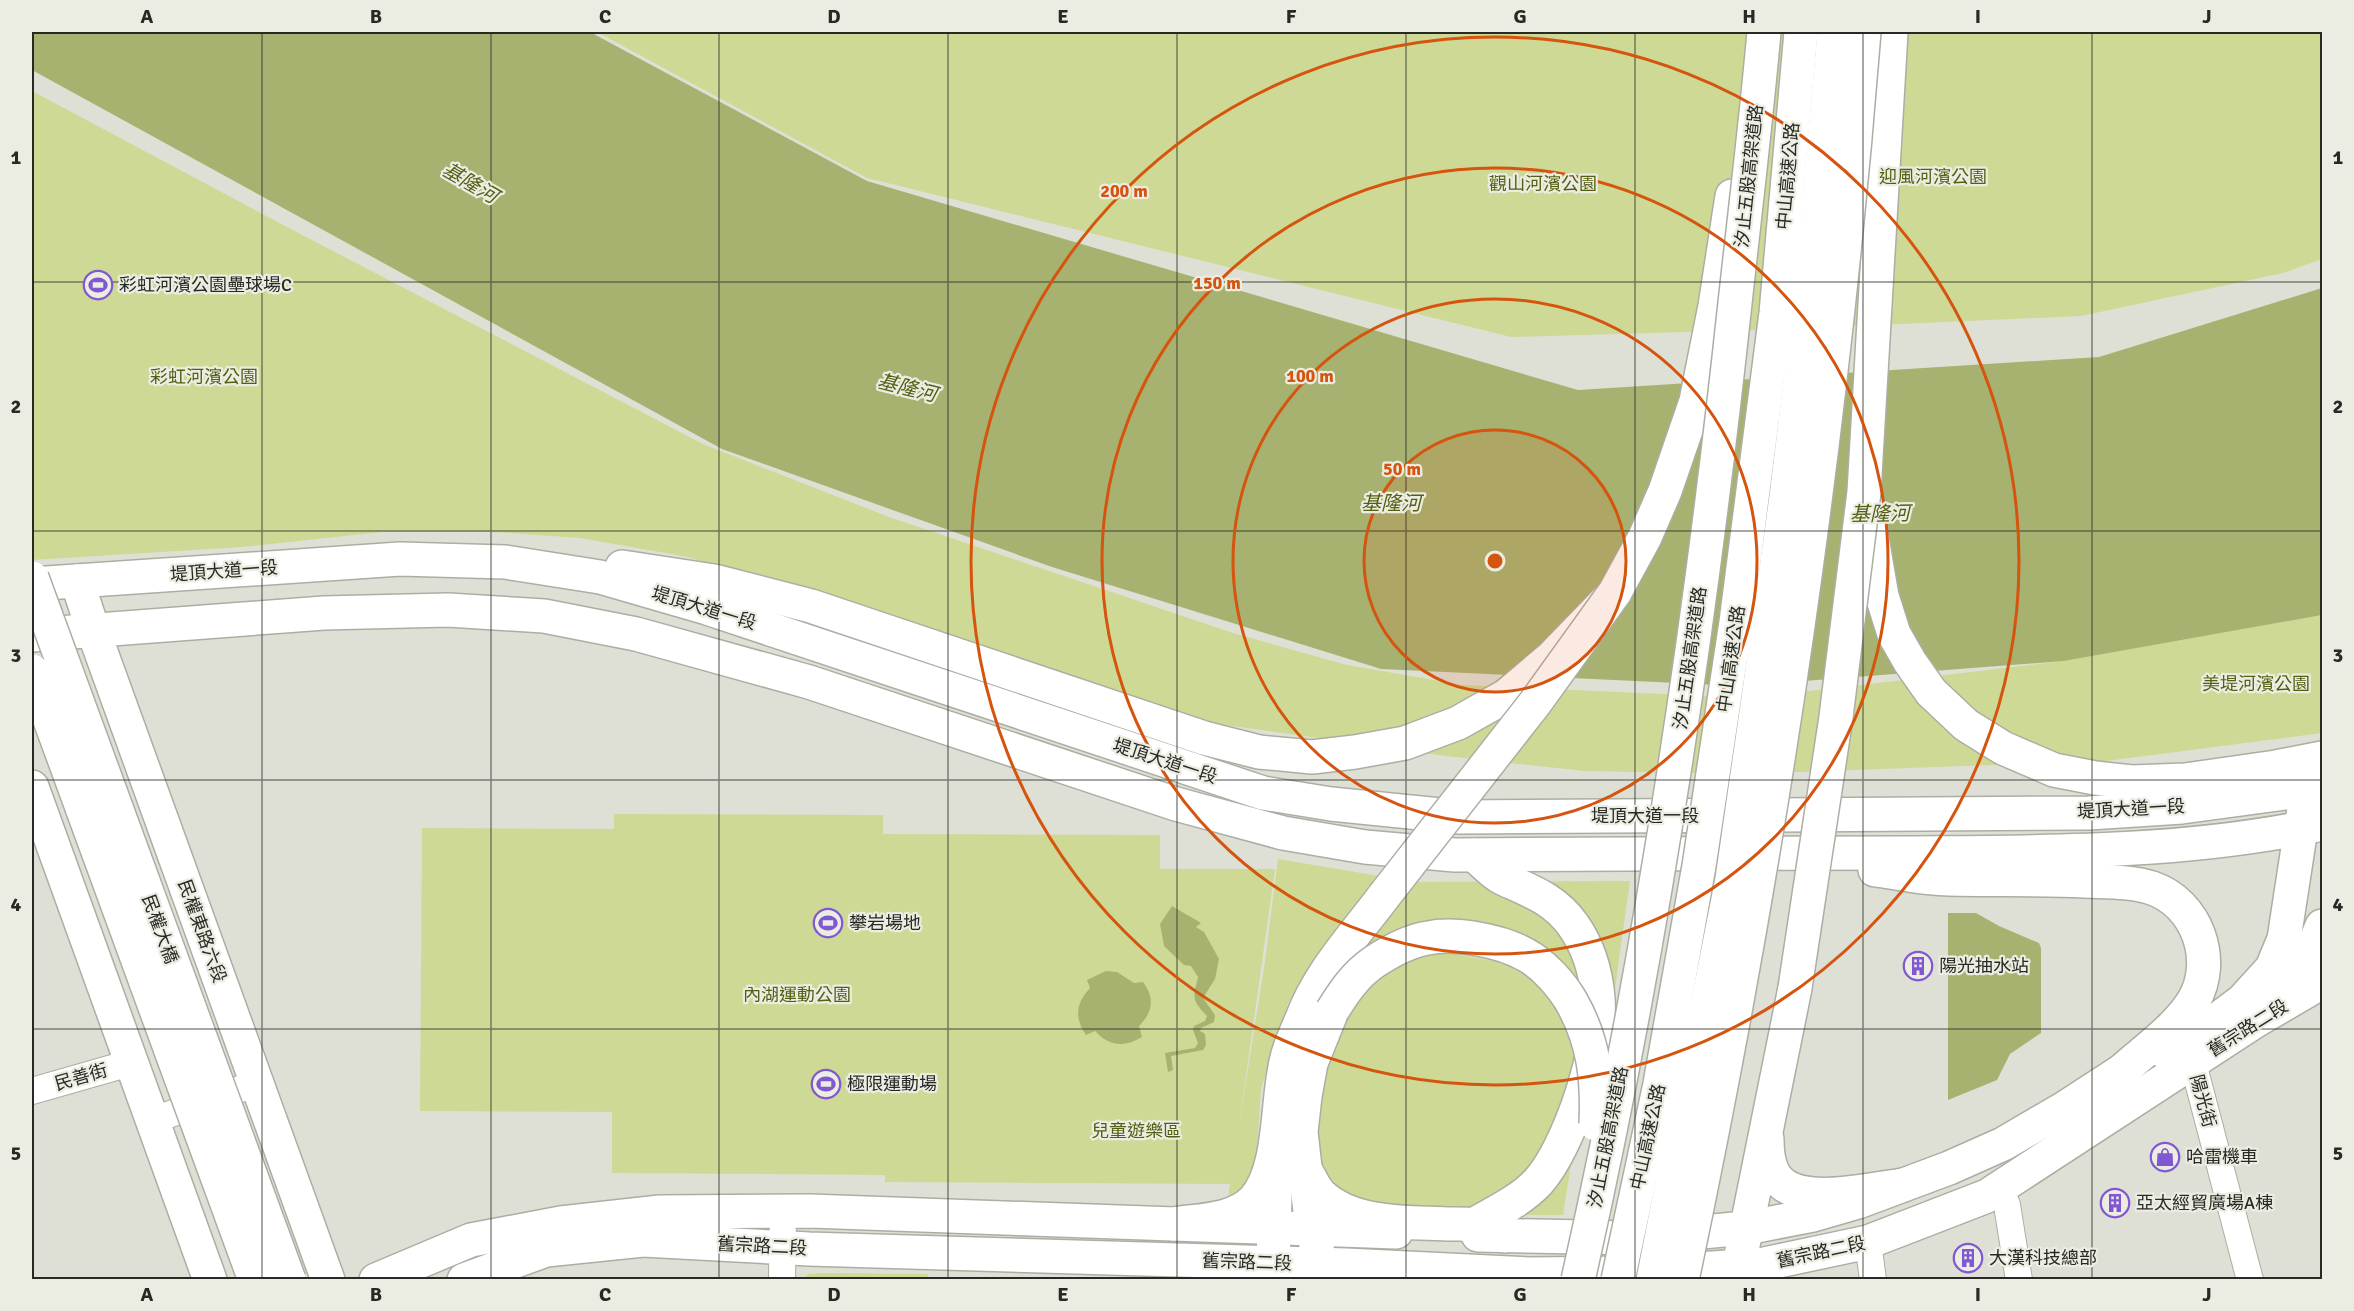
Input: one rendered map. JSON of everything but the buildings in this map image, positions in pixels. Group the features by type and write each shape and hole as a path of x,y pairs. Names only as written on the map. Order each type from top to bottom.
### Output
{"main road":[{"path":"1173,1224 1233,1215 1255,1199 1268,1173 1277,1129 1284,1070 1311,996 1329,968 1384,896 1535,703 1615,592 1645,537 1665,491 1696,401 1715,306 1758,32"},
{"name":"汐止五股高架道路","path":"1578,1280 1635,1002 1675,768 1717,469 1764,32"},
{"name":"中山高速公路","path":"1618,1280 1672,1015 1699,866 1737,622 1776,314 1802,32"},
{"name":"中山高速公路","path":"1653,1280 1732,879 1786,497 1809,307 1834,32"},
{"path":"1683,1280 1734,1024 1780,752 1830,379 1855,152 1864,32"},
{"path":"1737,1273 1795,988 1836,717 1864,492 1891,32"},
{"path":"1864,492 1882,596 1894,634 1931,692 1966,725 2003,748 2054,770 2132,782 2185,780 2322,758"},
{"name":"堤頂大道一段","path":"32,584 400,559 505,562 600,577 686,602 1263,793 1331,804 1460,817 2089,813 2182,807 2314,790"},
{"path":"505,562 596,564 651,570 714,581 811,606 1204,738 1259,752 1312,757 1405,743 1458,723 1506,696 1552,657 1615,592"},
{"name":"民權大橋","path":"32,578 289,1280"},
{"name":"民權東路六段","path":"77,581 328,1280"},
{"name":"堤頂大道一段","path":"32,635 324,613 448,610 544,616 636,634 809,682 1176,804 1283,833 1365,847 1474,855 2090,852 2196,844 2312,827"},
{"name":"民權大橋","path":"32,671 255,1280"},
{"path":"32,787 210,1280"},
{"path":"2123,1070 2218,1019 2242,1001 2272,968 2284,939 2312,827 2314,790"},
{"path":"1749,854 1944,879 2039,879 2138,885 2167,895 2182,907 2193,921 2202,941 2204,959 2201,983 2194,1000 2182,1016 2123,1070"},
{"path":"1473,1225 1525,1194 1549,1168 1564,1141 1588,1069 1597,1025 1598,1000 1590,958 1574,926 1540,894 1500,877 1474,855"},
{"path":"2257,1020 2300,973 2322,926"},
{"path":"1320,1272 1312,1229 1301,1132 1311,1062 1332,1011 1346,989 1373,963 1397,949 1428,938 1460,936 1494,943 1526,955 1552,976 1570,1000 1590,1042 1597,1088 1596,1149 1588,1236"},
{"name":"舊宗路二段","path":"464,1280 546,1250 643,1240 783,1247 1273,1263 1320,1272 1528,1277 1633,1273 1737,1273 1760,1265 1868,1242 1987,1196 2257,1020 2322,982"},
{"name":"舊宗路二段","path":"376,1280 471,1240 561,1223 660,1212 783,1212 1505,1236 1636,1238 1746,1228 1814,1215 1948,1168 2003,1144 2123,1070"},
{"path":"1767,1122 1769,1164 1775,1177 1796,1191 1839,1193 1903,1185"},
{"path":"1273,1263 1277,1129"},
{"path":"1306,1171 1314,1186 1329,1201 1369,1217 1402,1222 1489,1227 1505,1236"}],"street":[{"name":"陽光街","path":"2193,1062 2250,1280"},
{"name":"民善街","path":"32,1091 130,1063"},
{"path":"151,1121 257,1083"},
{"path":"2000,1189 2007,1205 2019,1280"},
{"path":"782,1280 783,1212"},
{"path":"1868,1242 1873,1280"}],"green space":[{"name":"觀山河濱公園","path":"597,32 2322,32 2322,259 2283,273 2081,316 1790,329 1511,337 867,178"},
{"name":"彩虹河濱公園","path":"32,91 703,444 889,517 1233,633 1347,665 1463,685 1751,698 2064,661 2322,615 2322,733 2106,761 1745,774 1585,771 1446,756 1169,717 688,557 580,538 495,532 382,532 242,547 32,560"},
{"name":"內湖運動公園","path":"614,814 883,815 883,834 1160,835 1160,869 1275,869 1239,1126 1265,961 1278,859 1379,876 1324,949 1288,1003 1261,1089 1255,1180 1228,1200 1230,1184 885,1182 885,1175 612,1173 612,1112 420,1111 422,828 614,829"},
{"path":"1630,881 1603,1074 1564,995 1490,941 1354,970 1368,924 1406,882"},
{"path":"1443,952 1504,963 1535,982 1553,1005 1568,1032 1575,1062 1580,1107 1563,1215 1383,1215 1317,1197 1305,1127 1352,991 1400,960"},
{"path":"808,1274 928,1274 928,1279 804,1279"}],"water":[{"name":"基隆河","path":"32,32 590,32 867,181 1578,390 2099,357 2322,288 2322,615 2064,661 1740,686 1381,669 1052,567 722,449 32,70"},
{"path":"1172,906 1201,923 1196,927 1204,932 1219,959 1215,979 1203,998 1215,1015 1214,1022 1201,1028 1200,1031 1205,1034 1206,1045 1203,1050 1171,1056 1173,1070 1168,1072 1165,1053 1195,1048 1198,1043 1193,1030 1194,1026 1205,1021 1207,1016 1198,1006 1195,998 1198,977 1191,966 1184,965 1164,946 1160,924"},
{"path":"1948,913 1976,913 1999,926 2039,943 2041,948 2041,1033 2010,1054 1997,1080 1948,1100"},
{"path":"1106,971 1117,972 1134,983 1143,982 1147,988 1151,999 1150,1010 1139,1026 1142,1037 1135,1041 1117,1044 1106,1040 1095,1031 1086,1035 1082,1029 1078,1011 1082,999 1090,988 1087,980"}],"place":[{"name":"彩虹河濱公園壘球場C","path":"98,285"},
{"name":"攀岩場地","path":"828,923"},
{"name":"陽光抽水站","path":"1918,966"},
{"name":"極限運動場","path":"826,1084"},
{"name":"哈雷機車","path":"2165,1157"},
{"name":"亞太經貿廣場A棟","path":"2115,1203"},
{"name":"大漢科技總部","path":"1968,1258"}],"park label":[{"name":"迎風河濱公園","path":"1933,177"},
{"name":"美堤河濱公園","path":"2256,684"},
{"name":"兒童遊樂區","path":"1136,1131"}]}
